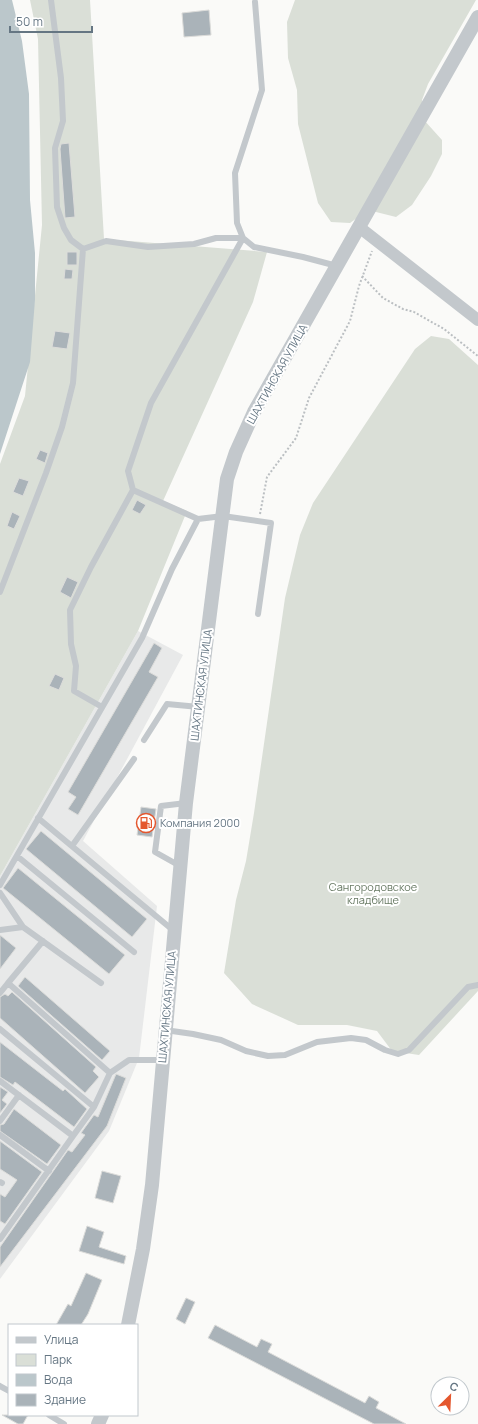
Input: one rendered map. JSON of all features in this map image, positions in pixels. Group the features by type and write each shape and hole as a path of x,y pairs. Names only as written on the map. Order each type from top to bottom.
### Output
{"street":[{"name":"ШАХТИНСКАЯ УЛИЦА","path":"128,1324 143,1249 152,1185 186,803 228,479 236,452 254,412 478,17"},
{"path":"359,227 478,320"}],"lane":[{"path":"51,0 61,78 63,121 55,148 57,207 67,234 71,240 82,249"},
{"path":"255,2 262,90 235,173 237,223 243,238 254,247 337,266"},
{"path":"82,249 106,242 148,247 194,244 216,238 243,238"},
{"path":"102,706 74,691 76,666 71,644 70,610 90,567 133,490 128,471 151,403 243,238"},
{"path":"0,592 46,473 62,427 73,383 82,249"},
{"path":"133,490 198,519 223,516 271,523 258,614"},
{"path":"0,885 142,638 172,569 198,519"},
{"path":"144,740 167,704 198,707"},
{"path":"72,846 134,759"},
{"path":"181,867 155,852 161,806 186,803"},
{"path":"38,818 174,931"},
{"path":"17,856 134,952"},
{"path":"0,893 23,927 101,983"},
{"path":"0,930 23,927"},
{"path":"0,993 43,941"},
{"path":"8,983 110,1073"},
{"path":"165,1030 221,1040 246,1051 268,1056 285,1055 317,1042 351,1038 366,1040 385,1050 398,1054 409,1050 468,987 478,985"},
{"path":"0,1029 94,1107"},
{"path":"1,1236 94,1107 110,1073 129,1060 162,1060"},
{"path":"0,1081 73,1136"},
{"path":"0,1121 19,1095"},
{"path":"0,1135 49,1171"},
{"path":"51,1416 64,1424"}],"path":[{"path":"259,521 267,477 296,438 309,398 350,321 362,276 376,241"},
{"path":"362,276 383,298 403,309 414,312 444,329 478,356"}],"shaded area":[{"path":"138,631 183,655 83,841 157,906 139,1058 109,1131 0,1279 0,876"}],"green space":[{"path":"30,0 90,0 104,239 267,252 253,302 163,501 187,511 138,631 0,876 0,464 25,396 42,225 38,39"},
{"path":"295,0 476,0 428,84 422,100 424,120 442,140 442,154 431,176 412,205 396,217 368,210 350,223 331,222 318,203 298,124 297,90 288,58 287,22"},
{"name":"Сангородовское кладбище","path":"431,336 449,339 478,365 478,991 419,1055 392,1051 377,1031 347,1025 298,1025 252,1004 224,973 236,900 246,861 254,813 285,598 300,535 313,503 415,349"}],"water":[{"path":"0,0 12,0 22,41 29,94 30,200 35,253 35,300 30,362 0,454"}],"building":[{"path":"209,10 211,35 184,37 182,13"},
{"path":"69,143 75,217 65,218 60,149 61,144"},
{"path":"67,252 77,252 77,265 67,265"},
{"path":"65,269 73,270 72,279 64,279"},
{"path":"55,331 70,333 67,349 52,347"},
{"path":"40,450 48,453 45,463 36,459"},
{"path":"19,478 29,481 23,496 13,492"},
{"path":"137,500 146,505 140,514 132,510"},
{"path":"12,512 20,516 14,529 7,526"},
{"path":"67,577 78,582 71,598 60,592"},
{"path":"154,643 162,648 149,672 158,677 78,815 68,809 76,797 68,792"},
{"path":"55,674 64,678 59,690 49,686"},
{"path":"141,807 156,809 152,837 137,835"},
{"path":"41,831 147,919 132,937 26,849"},
{"path":"18,868 125,955 109,974 3,888"},
{"path":"0,935 16,948 0,969"},
{"path":"25,977 110,1051 102,1060 18,986"},
{"path":"12,992 96,1067 93,1071 99,1077 85,1093 0,1018 0,997 5,994 8,996"},
{"path":"0,1042 63,1091 65,1089 87,1109 74,1127 15,1082 13,1085 0,1077"},
{"path":"116,1074 126,1078 107,1126 0,1267 0,1247 68,1150 72,1152 85,1135 81,1133 94,1115 98,1117"},
{"path":"0,1087 8,1092 2,1100 7,1104 0,1113"},
{"path":"14,1109 61,1145 47,1164 0,1131 0,1125 4,1124"},
{"path":"0,1141 42,1172 5,1224 0,1221 0,1194 5,1197 17,1180 0,1169"},
{"path":"102,1171 121,1176 113,1203 95,1198"},
{"path":"87,1226 104,1232 99,1247 126,1256 124,1264 79,1251"},
{"path":"86,1273 102,1280 88,1314 82,1324 57,1324 68,1304 71,1306"},
{"path":"186,1298 195,1302 185,1324 176,1319"},
{"path":"215,1325 257,1347 261,1339 272,1344 268,1352 365,1403 369,1396 379,1402 376,1408 406,1424 374,1424 208,1338"},
{"path":"2,1415 27,1416 23,1424 18,1424"}],"place":[{"name":"Компания 2000","path":"146,823"}]}
